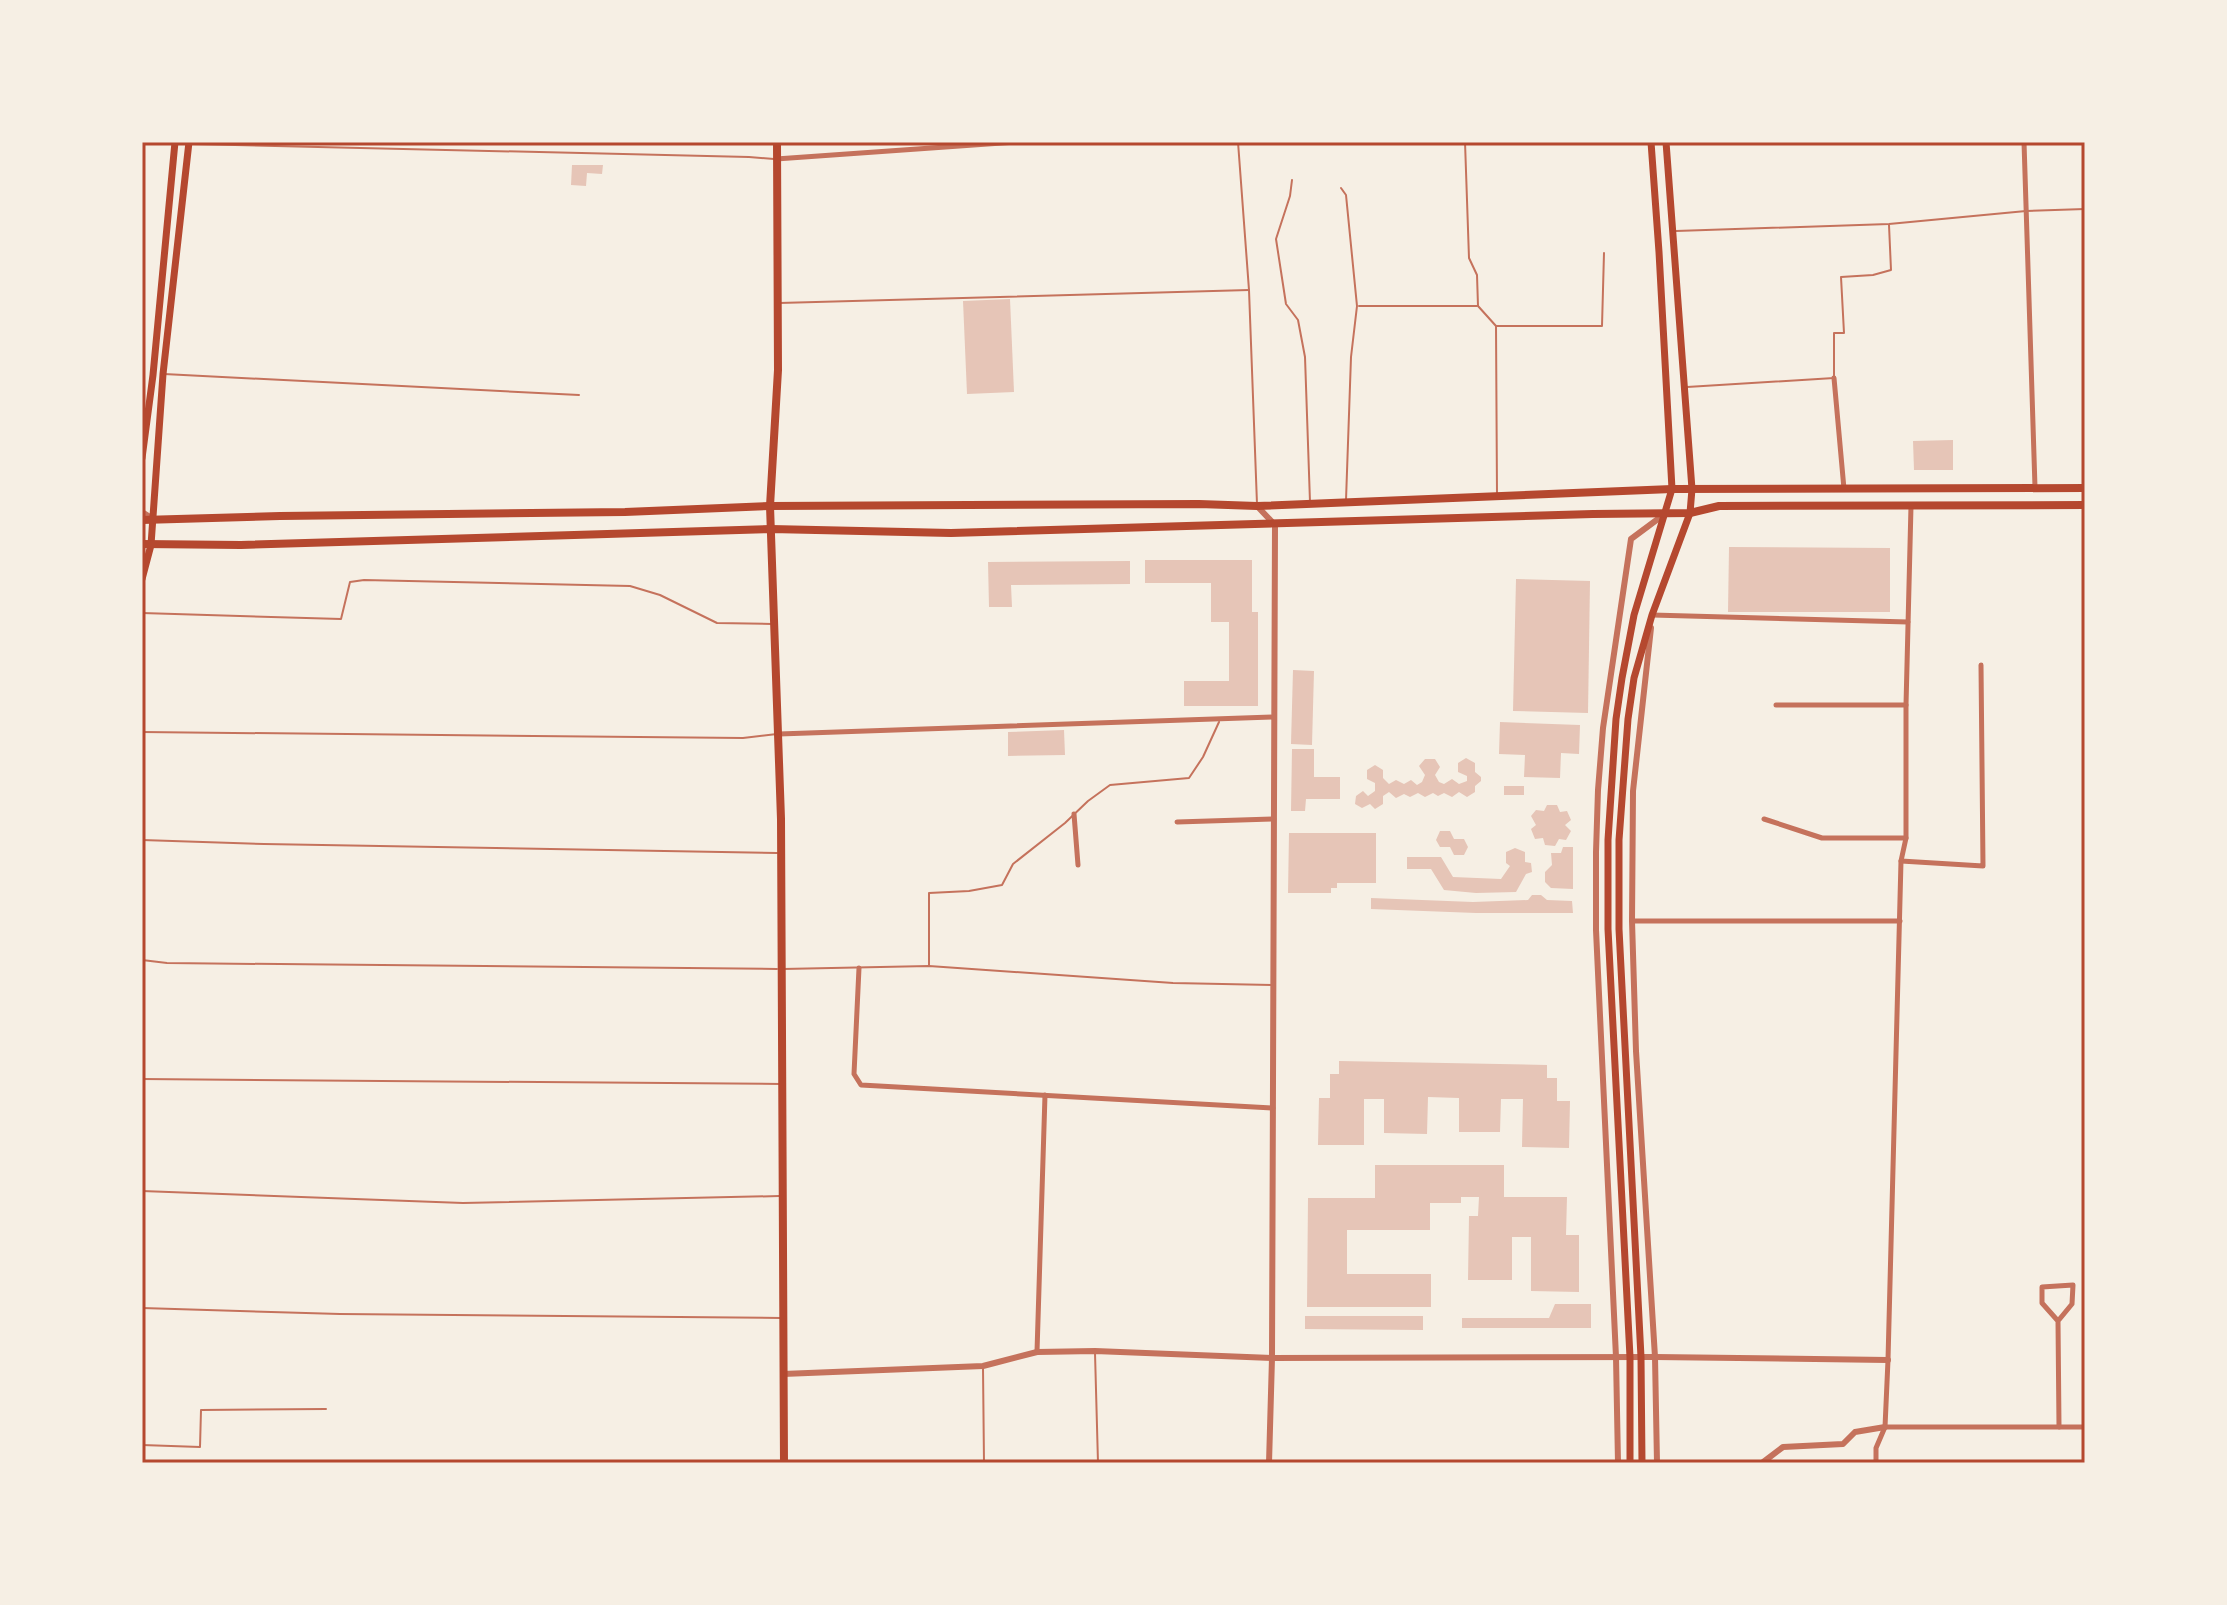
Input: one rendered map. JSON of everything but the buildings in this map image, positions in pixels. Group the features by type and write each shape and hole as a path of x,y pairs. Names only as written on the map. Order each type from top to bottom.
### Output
{"main road":[{"path":"777,142 778,370 770,506 781,853 784,1463"},
{"path":"1630,1463 1630,1357 1608,929 1609,816 1616,719 1634,615 1672,489 1651,142"},
{"path":"1642,1463 1641,1357 1619,929 1619,840 1634,678 1652,615 1690,513 1692,489 1666,142"},
{"path":"142,458 175,143"},
{"path":"142,579 153,519 163,374 189,143"},
{"path":"1652,154 1667,153"},
{"path":"142,520 625,512 770,506 1257,506 1672,489 2085,488"},
{"path":"146,544 241,545 771,529 951,533 1690,513 1719,506 2085,505"}],"street":[{"path":"775,159 1016,142"},
{"path":"2024,142 2035,488"},
{"path":"142,375 153,375"},
{"path":"1834,378 1844,489"},
{"path":"1257,506 1275,525 1275,985 1269,1463"},
{"path":"1876,1463 1876,1448 1885,1427 1888,1360 1901,861 1906,838 1911,506"},
{"path":"142,512 153,519"},
{"path":"1618,1463 1596,930 1598,790 1603,728 1631,539 1666,513"},
{"path":"1657,1463 1655,1357 1636,1051 1632,921 1633,791 1652,615 1908,622"},
{"path":"1901,861 1983,866 1981,665"},
{"path":"1776,705 1906,705"},
{"path":"779,734 1274,717"},
{"path":"1074,814 1078,865"},
{"path":"1177,822 1274,819"},
{"path":"1764,819 1822,838 1906,838"},
{"path":"1632,921 1900,921"},
{"path":"859,968 854,1074 861,1085 1273,1108"},
{"path":"1037,1352 1045,1095"},
{"path":"2058,1321 2042,1303 2042,1287 2073,1285 2072,1304 2058,1321 2059,1427"},
{"path":"783,1374 983,1366 1037,1352 1095,1351 1272,1358 1888,1360"},
{"path":"1762,1463 1783,1447 1843,1444 1855,1432 1885,1427 2085,1427"}],"lane":[{"path":"143,142 175,143"},
{"path":"1238,142 1249,290 1257,506"},
{"path":"1465,142 1469,258 1477,275 1478,306 1496,326 1497,496"},
{"path":"189,143 775,159"},
{"path":"1292,180 1276,239 1286,304 1298,320 1305,357 1310,503"},
{"path":"1341,188 1346,195 1357,306 1351,357 1347,501"},
{"path":"1674,231 1889,224 2026,211 2085,209"},
{"path":"1685,388 1834,378 1834,333 1844,333 1841,277 1873,275 1891,270 1889,224"},
{"path":"1496,326 1602,326 1604,253"},
{"path":"778,304 1249,290"},
{"path":"1357,306 1478,306"},
{"path":"163,374 579,395"},
{"path":"142,613 341,619 350,582 364,580 630,586 660,595 717,623 774,624"},
{"path":"929,966 929,893 1002,885 1013,864 1110,785 1189,778 1203,757 1220,719"},
{"path":"142,732 743,738 779,734"},
{"path":"142,840 781,853"},
{"path":"142,960 167,963 782,969 929,966 1173,983 1275,985"},
{"path":"142,1079 784,1084"},
{"path":"142,1191 463,1203 784,1196"},
{"path":"142,1308 340,1314 784,1318"},
{"path":"1095,1351 1098,1463"},
{"path":"983,1366 984,1463"},
{"path":"142,1445 200,1447 201,1410 326,1409"}]}
